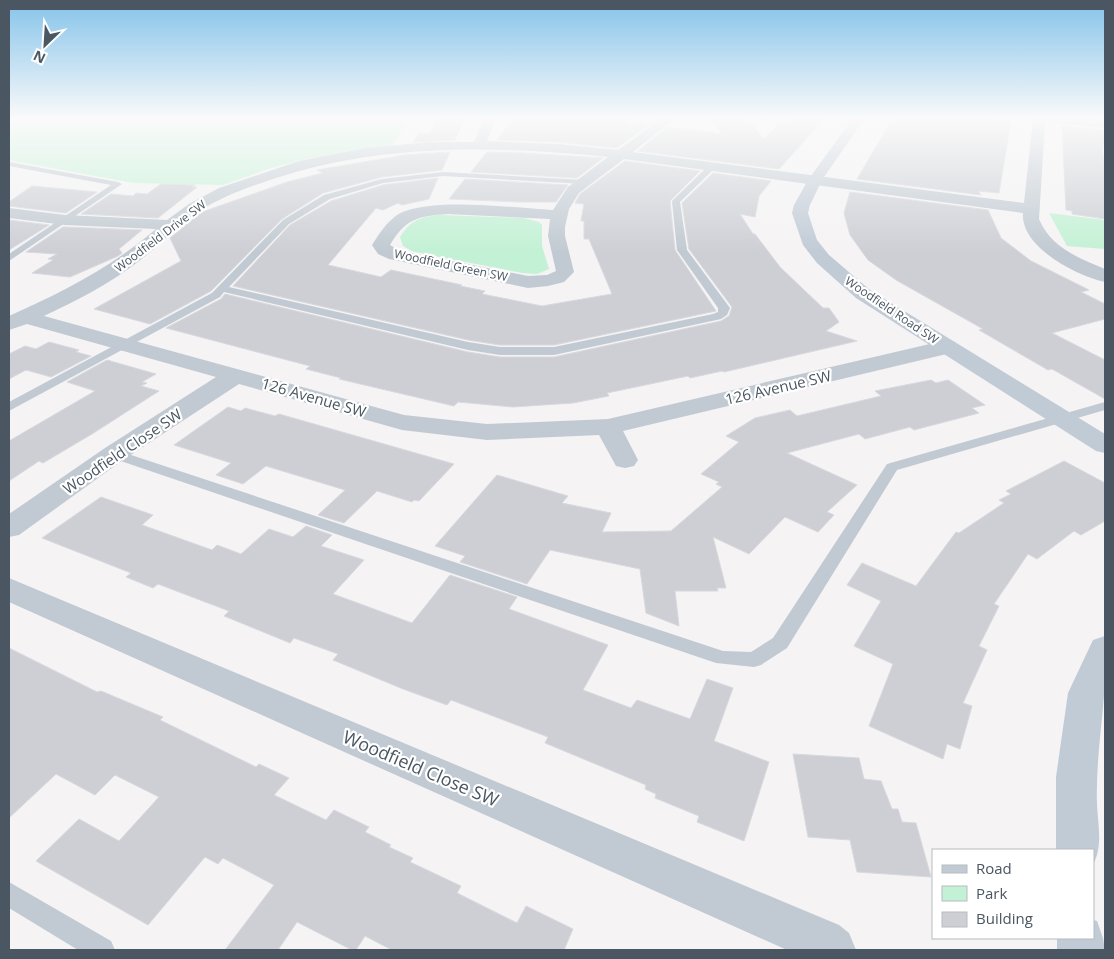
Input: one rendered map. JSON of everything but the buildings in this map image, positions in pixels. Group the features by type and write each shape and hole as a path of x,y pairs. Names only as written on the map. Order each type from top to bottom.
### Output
{"street":[{"name":"Woodfield Drive SW","path":"17,320 69,296 114,271 194,208 225,191 261,177 317,163"},
{"name":"Woodfield Green SW","path":"558,215 448,209 432,210 400,219 393,225 381,245 384,250 395,255 528,282 551,280 565,272 555,240 558,215 574,190 609,163"},
{"name":"Woodfield Drive SW","path":"690,163 1032,209"},
{"name":"Woodfield Road SW","path":"827,163 806,193 800,213 809,241 823,259 863,294 1105,445"},
{"path":"1037,163 1032,209 1034,229 1040,238 1061,255 1105,276"},
{"path":"9,213 65,220 172,225"},
{"name":"126 Avenue SW","path":"17,320 123,344 402,422 486,432 608,427 947,347"},
{"name":"Woodfield Close SW","path":"9,528 114,454 236,375"},
{"path":"608,427 625,460"},
{"name":"Woodfield Close SW","path":"9,589 822,942 832,950"},
{"path":"1078,849 1076,777 1086,693 1105,649"}],"lane":[{"path":"9,164 118,184 9,258"},
{"path":"223,289 468,346 500,351 554,350 717,317 723,313 724,308 682,250 676,201 713,166"},
{"path":"9,407 216,295 291,217 312,204 339,192 382,181 443,174 584,182"},
{"path":"114,454 722,658 754,660 780,643 892,467 1105,406"},
{"path":"9,894 102,950"}],"green space":[{"path":"24,163 291,163 223,185 133,183"},
{"path":"1049,213 1105,220 1105,249 1067,246"},
{"path":"438,215 524,218 539,222 542,225 542,246 549,269 537,274 523,273 429,255 412,251 403,246 400,237 412,223 425,217"}]}
